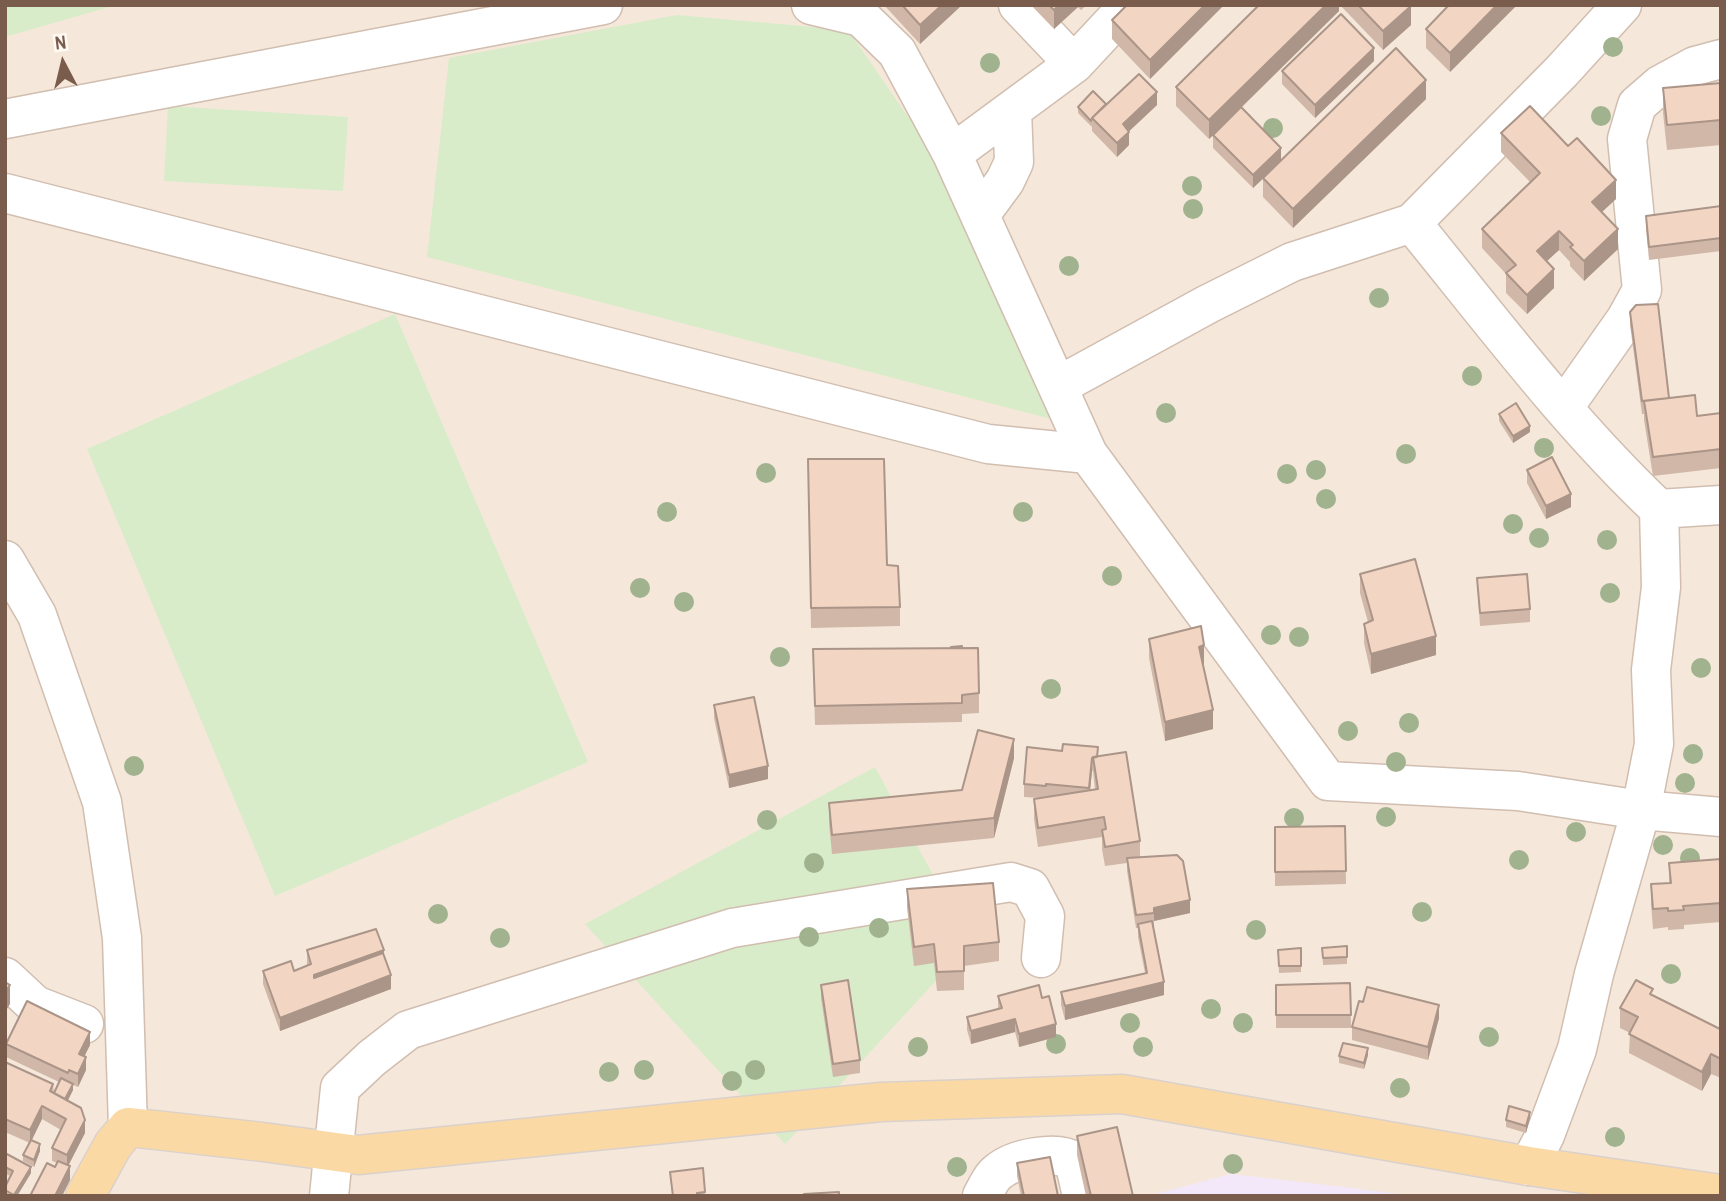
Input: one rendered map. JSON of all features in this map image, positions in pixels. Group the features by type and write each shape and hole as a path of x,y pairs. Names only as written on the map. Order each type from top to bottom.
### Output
{"main road":[{"path":"85,1196 113,1145 128,1127 358,1155 881,1102 1122,1094 1529,1166 1721,1194"}],"street":[{"path":"811,5 861,17 897,52 952,153 1088,454 1328,781 1518,792 1641,810 1721,817"},
{"path":"1018,5 1074,64"},
{"path":"952,153 1074,64 1129,5"},
{"path":"1058,386 1208,304 1292,262 1412,223 1562,71 1622,5"},
{"path":"5,119 585,7"},
{"path":"1564,407 1626,319 1642,290 1627,139 1637,105 1660,85 1695,66 1721,59"},
{"path":"980,215 1005,181 1014,162 1013,110"},
{"path":"5,193 988,444 1088,454"},
{"path":"1412,223 1564,407 1622,474 1659,509 1661,587 1651,670 1654,744 1641,810 1594,974 1577,1049 1545,1135 1529,1166"},
{"path":"1659,509 1721,505"},
{"path":"5,560 37,615 102,802 122,938 128,1127"},
{"path":"329,1196 340,1088 408,1030 732,928 1011,882 1030,888 1045,916 1041,958"},
{"path":"5,977 34,1005 84,1024"},
{"path":"982,1196 997,1172 1041,1156 1067,1156 1074,1161 1082,1196"}],"shaded area":[{"path":"5,5 1721,5 1721,1196 5,1196"},
{"path":"1231,1174 1344,1187 1414,1196 1148,1196"}],"green space":[{"path":"5,5 116,5 5,37"},
{"path":"677,15 848,30 944,169 1055,420 427,257 449,58"},
{"path":"168,106 348,117 343,191 164,181"},
{"path":"395,314 588,762 275,896 87,449"},
{"path":"875,767 970,944 785,1144 585,924"}],"building":[{"path":"902,5 942,5 920,25"},
{"path":"1127,5 1205,5 1150,60 1112,20"},
{"path":"1259,5 1326,5 1209,120 1176,87"},
{"path":"1358,5 1410,5 1411,6 1383,31"},
{"path":"1449,5 1497,5 1450,53 1426,29"},
{"path":"1341,14 1374,48 1315,105 1282,71"},
{"path":"1396,48 1426,80 1293,209 1263,178"},
{"path":"1139,74 1157,92 1123,124 1129,132 1117,143 1092,118"},
{"path":"1721,83 1721,120 1667,125 1663,88"},
{"path":"1093,91 1106,104 1091,121 1078,107"},
{"path":"1530,106 1568,146 1577,138 1616,180 1592,202 1618,229 1584,261 1559,231 1537,251 1554,269 1527,295 1506,273 1516,265 1482,229 1540,173 1501,133"},
{"path":"1241,107 1281,148 1253,175 1213,135"},
{"path":"1721,206 1721,238 1649,247 1646,216"},
{"path":"1658,304 1669,398 1642,401 1630,312 1636,305"},
{"path":"1695,395 1697,416 1721,413 1721,449 1653,457 1644,401"},
{"path":"1516,403 1530,426 1513,436 1499,414"},
{"path":"1552,457 1571,494 1546,506 1527,470"},
{"path":"808,459 884,459 887,565 898,566 900,607 811,608"},
{"path":"1415,559 1436,636 1371,654 1364,624 1373,620 1360,574"},
{"path":"1527,574 1530,609 1480,613 1477,578"},
{"path":"1201,626 1204,645 1199,647 1213,710 1165,722 1149,639"},
{"path":"978,648 979,693 962,695 962,703 815,706 813,649"},
{"path":"754,697 768,766 729,775 714,705"},
{"path":"978,730 1014,739 994,818 832,835 829,803 962,790"},
{"path":"1063,744 1098,747 1097,757 1092,758 1089,788 1024,784 1027,747 1062,751"},
{"path":"1126,752 1140,841 1105,847 1102,830 1106,829 1104,817 1038,828 1034,799 1098,789 1093,757"},
{"path":"1345,826 1346,871 1275,872 1275,827"},
{"path":"1177,855 1183,861 1190,900 1154,908 1154,913 1136,915 1127,858"},
{"path":"1721,859 1721,903 1683,906 1684,910 1653,909 1651,884 1671,883 1669,863"},
{"path":"993,883 999,942 964,946 964,971 937,972 934,944 914,947 907,889"},
{"path":"1152,921 1164,982 1065,1006 1061,992 1147,973 1138,924"},
{"path":"376,929 384,950 314,975 314,978 383,953 391,975 280,1018 263,971 291,961 294,971 311,964 307,950"},
{"path":"1347,946 1347,957 1323,958 1322,948"},
{"path":"1301,948 1301,966 1279,966 1278,950"},
{"path":"848,980 860,1060 833,1064 821,985"},
{"path":"1636,980 1653,989 1650,994 1720,1029 1721,1027 1721,1059 1711,1054 1702,1072 1629,1034 1638,1017 1620,1008"},
{"path":"1350,983 1351,1015 1276,1015 1276,985"},
{"path":"1039,985 1042,998 1049,996 1056,1024 1019,1034 1015,1019 971,1031 967,1017 1002,1008 998,996"},
{"path":"1367,987 1439,1005 1428,1047 1352,1027 1359,1001 1363,1002"},
{"path":"27,1001 90,1032 79,1054 86,1057 78,1074 69,1070 68,1073 6,1044"},
{"path":"1343,1043 1368,1048 1364,1063 1339,1056"},
{"path":"5,1062 53,1084 50,1091 81,1108 85,1120 67,1155 52,1148 66,1119 42,1106 30,1130 5,1119"},
{"path":"61,1078 73,1084 65,1099 54,1093"},
{"path":"1509,1106 1530,1112 1526,1126 1506,1120"},
{"path":"1117,1127 1133,1196 1091,1196 1077,1136"},
{"path":"31,1140 40,1144 34,1160 23,1155"},
{"path":"5,1153 31,1167 14,1195 5,1190 13,1171 5,1167"},
{"path":"1050,1157 1058,1196 1024,1196 1017,1163"},
{"path":"58,1161 70,1166 55,1196 30,1196 47,1163 55,1167"},
{"path":"703,1168 705,1192 697,1193 697,1196 673,1196 670,1172"},
{"path":"839,1192 839,1196 804,1196 804,1194"}]}
